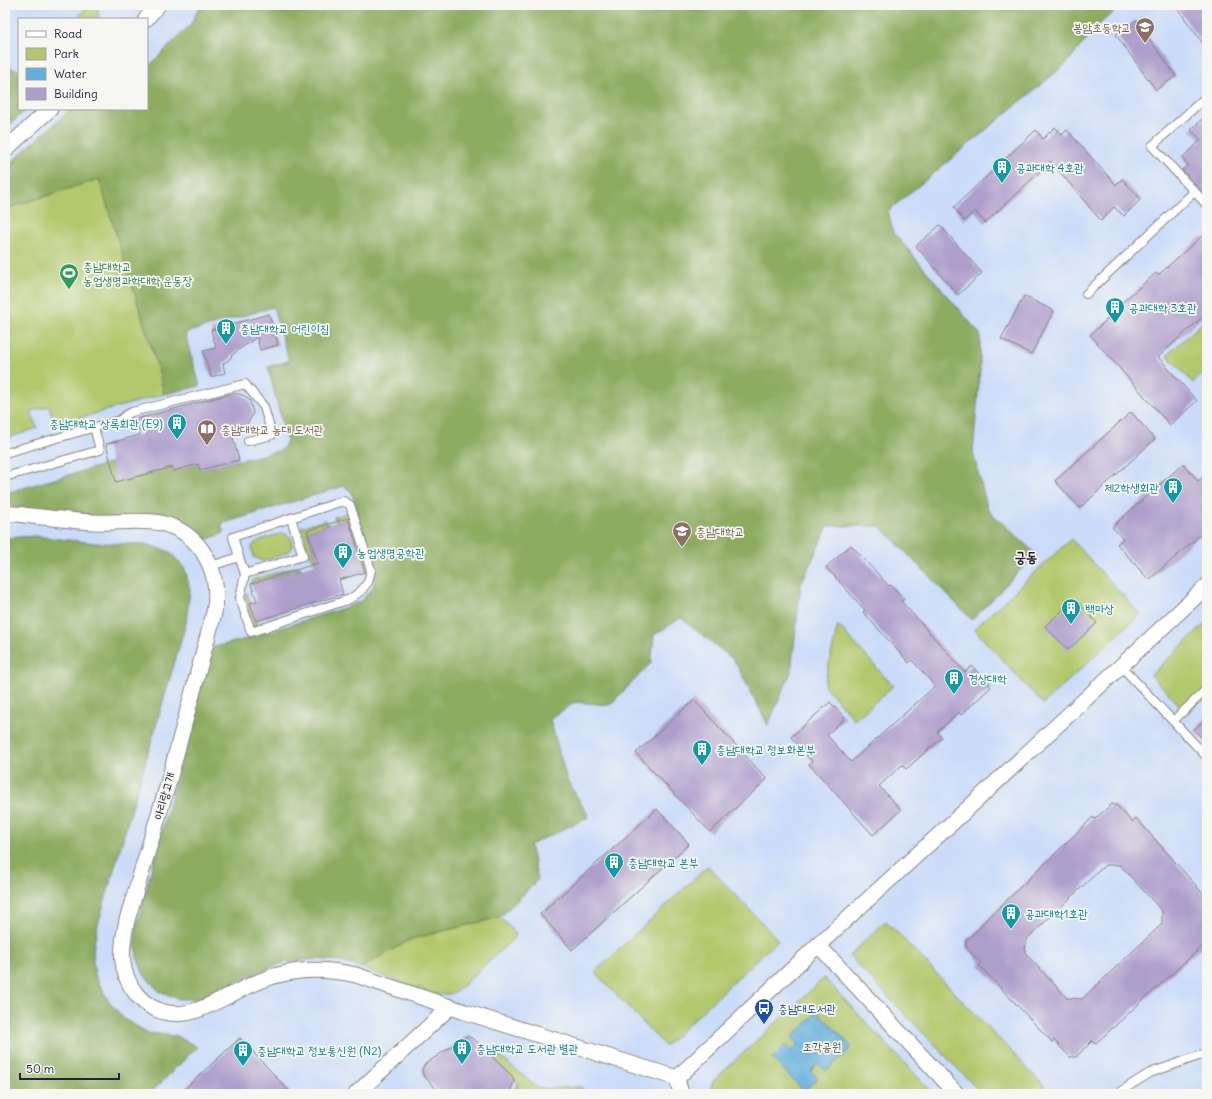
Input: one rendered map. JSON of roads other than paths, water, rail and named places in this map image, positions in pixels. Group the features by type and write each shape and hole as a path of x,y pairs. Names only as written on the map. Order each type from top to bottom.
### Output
{"street":[{"path":"147,18 158,5"},
{"path":"5,150 49,110"},
{"name":"아리랑고개","path":"5,514 94,522 160,523 180,530 188,536 202,550 211,566 216,594 214,613 168,784 124,934 122,954 123,964 127,979 133,990 140,998 164,1012 180,1014 200,1009 264,979 288,972 312,970 340,971 376,981 450,1007 677,1078"},
{"path":"681,1094 677,1078 818,945 964,812 1207,586"},
{"path":"818,945 957,1094"},
{"path":"356,1094 450,1007"}],"lane":[{"path":"1207,96 1152,146 1207,206"},
{"path":"1086,294 1194,192"},
{"path":"5,453 120,420 132,412 245,384 264,407 272,435 248,441"},
{"path":"5,477 100,450 94,427"},
{"path":"343,501 350,505 371,570 368,582 350,599 251,632 240,598 245,574 239,557 233,537 343,501"},
{"path":"245,574 303,556 291,518"},
{"path":"211,566 239,557"},
{"path":"1122,666 1207,757"},
{"path":"1173,721 1207,689"},
{"path":"1118,1094 1150,1073 1207,1053"}],"water":[{"path":"818,1012 852,1047 826,1071 818,1063 811,1071 818,1078 804,1091 772,1058 785,1045 791,1051 798,1044 792,1037"}],"place":[{"name":"봉암초등학교","path":"1145,44"},
{"name":"공과대학 4호관","path":"1002,184"},
{"name":"충남대학교 농업생명과학대학 운동장","path":"69,290"},
{"name":"공과대학 3호관","path":"1115,324"},
{"name":"충남대학교 어린이집","path":"226,345"},
{"name":"충남대학교 상록회관 (E9)","path":"177,440"},
{"name":"충남대학교 농대 도서관","path":"207,446"},
{"name":"제2학생회관","path":"1173,504"},
{"name":"충남대학교","path":"682,548"},
{"name":"농업생명공학관","path":"343,569"},
{"name":"백마상","path":"1071,625"},
{"name":"경상대학","path":"954,695"},
{"name":"충남대학교 정보화본부","path":"702,766"},
{"name":"충남대학교 본부","path":"614,879"},
{"name":"공과대학1호관","path":"1011,930"},
{"name":"충남대도서관","path":"764,1025"},
{"name":"충남대학교 도서관 별관","path":"462,1065"},
{"name":"충남대학교 정보통신원 (N2)","path":"243,1067"}],"district":[{"name":"궁동","path":"1026,557"}],"park label":[{"name":"조각공원","path":"822,1046"}]}
